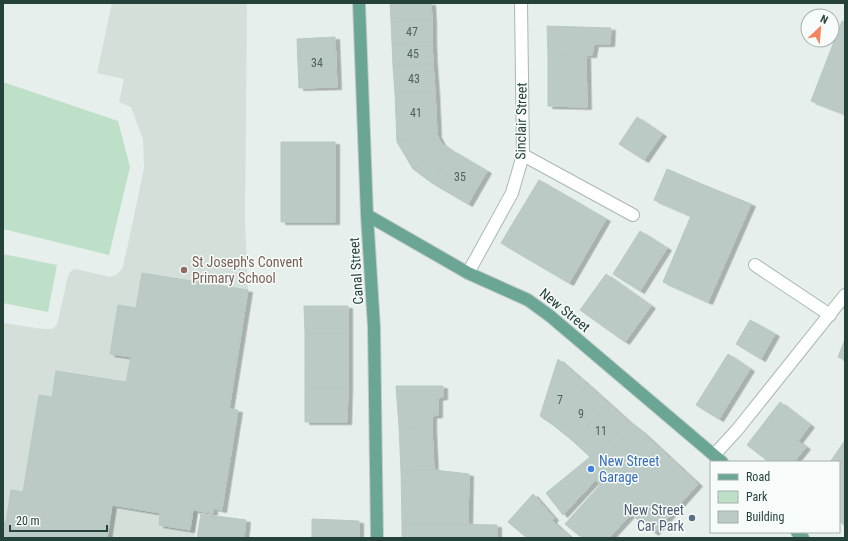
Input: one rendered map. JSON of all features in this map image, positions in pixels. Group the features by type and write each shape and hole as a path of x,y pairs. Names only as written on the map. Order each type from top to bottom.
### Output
{"main road":[{"name":"Canal Street","path":"359,3 367,215 374,327 377,538"},
{"name":"New Street","path":"367,215 468,273 518,295 534,304 718,458"}],"street":[{"name":"Sinclair Street","path":"468,273 512,193 523,155 521,3"},
{"path":"523,155 633,215"},
{"path":"754,265 830,315"},
{"path":"718,458 845,295"}],"shaded area":[{"name":"St Joseph's Convent Primary School","path":"112,3 247,3 245,221 248,290 229,409 238,410 223,510 213,508 198,512 194,538 3,538 3,323 52,329 57,325 68,276 71,271 76,269 110,277 116,275 122,269 144,168 143,139 131,107 119,102 124,79 97,73"}],"green space":[{"path":"3,82 118,121 130,167 109,255 3,229"},
{"path":"3,254 57,265 48,312 3,303"}],"building":[{"path":"390,3 431,3 432,20 391,22"},
{"path":"432,20 432,42 392,43 391,22"},
{"path":"842,21 845,22 845,114 811,101 832,48 840,48 840,26"},
{"path":"547,26 611,28 610,44 594,44 592,55 548,55"},
{"path":"335,37 337,87 299,88 297,39"},
{"path":"432,42 433,64 393,66 392,43"},
{"path":"548,55 586,56 587,107 548,106"},
{"path":"433,64 435,91 395,93 393,66"},
{"path":"435,91 437,133 397,142 395,93"},
{"path":"637,117 662,134 644,160 619,144"},
{"path":"436,133 441,143 413,169 397,142"},
{"path":"281,142 335,142 335,222 281,222"},
{"path":"441,143 452,151 432,183 413,169"},
{"path":"453,151 487,171 468,204 432,183"},
{"path":"667,169 704,185 691,216 654,200"},
{"path":"539,180 606,219 569,283 501,243"},
{"path":"704,185 751,204 708,302 663,282"},
{"path":"640,231 667,248 640,291 613,274"},
{"path":"142,273 248,290 229,409 238,410 222,510 213,508 213,513 193,510 190,530 159,525 160,513 112,505 107,538 3,538 3,522 6,522 11,490 23,492 39,395 52,397 56,371 126,382 131,357 110,354 118,305 136,308"},
{"path":"606,274 651,306 625,342 580,310"},
{"path":"304,306 348,306 348,333 305,333"},
{"path":"750,320 775,334 761,359 736,344"},
{"path":"305,333 348,333 348,361 305,361"},
{"path":"845,339 845,360 838,357"},
{"path":"728,354 750,369 719,419 696,405"},
{"path":"558,359 588,385 553,425 540,416"},
{"path":"305,361 348,361 348,389 305,388"},
{"path":"588,385 608,403 574,442 553,425"},
{"path":"396,386 443,386 443,397 438,398 438,415 432,416 432,430 399,426"},
{"path":"305,388 348,389 347,422 305,422"},
{"path":"780,402 810,425 798,441 806,447 795,461 768,461 747,445"},
{"path":"608,403 628,421 602,450 590,457 574,442"},
{"name":"New Street Garage","path":"628,421 641,431 563,515 546,493 590,457 602,450"},
{"path":"399,426 432,430 434,470 401,471"},
{"path":"641,431 698,484 654,533 631,514 609,538 582,538 565,524 600,485 595,480"},
{"path":"845,440 845,462 835,455"},
{"path":"835,455 845,462 845,526 840,522 840,461 831,461"},
{"path":"434,470 469,474 468,525 402,523 401,471"},
{"path":"533,494 554,518 552,521 571,538 527,538 508,522"},
{"path":"201,514 246,520 244,538 197,538"},
{"path":"312,519 359,521 359,538 312,538"},
{"path":"402,523 497,525 497,538 402,538"}],"place":[{"name":"St Joseph's Convent Primary School","path":"184,270"},
{"name":"New Street Garage","path":"591,469"},
{"name":"New Street Car Park","path":"692,518"}]}
